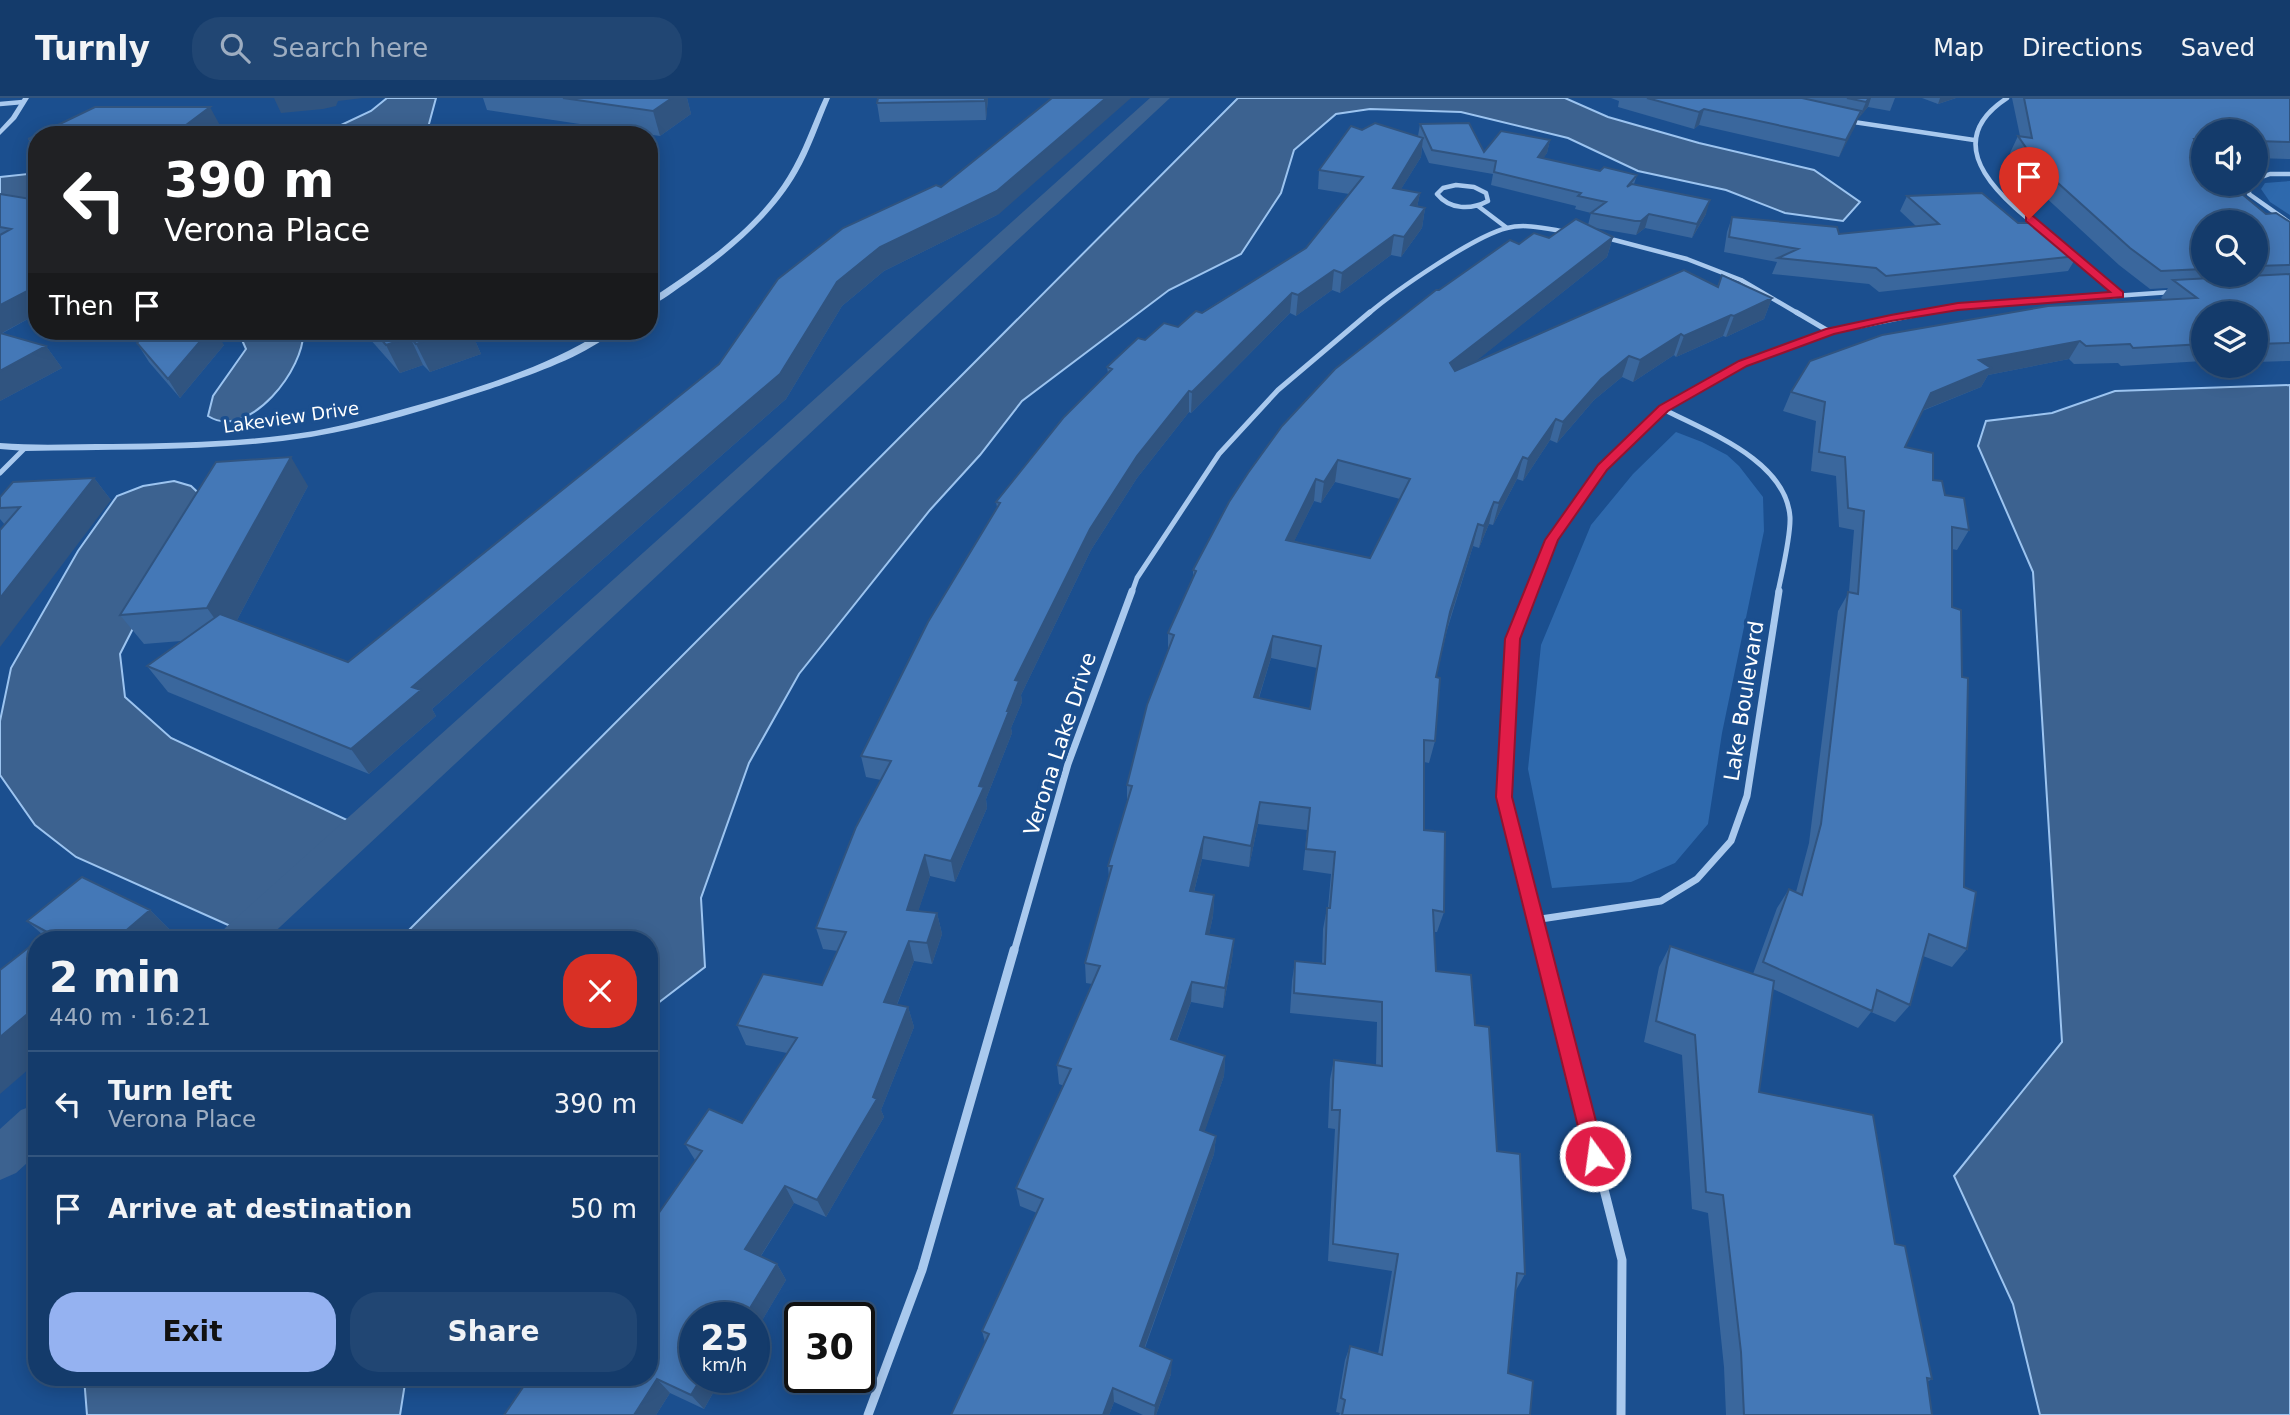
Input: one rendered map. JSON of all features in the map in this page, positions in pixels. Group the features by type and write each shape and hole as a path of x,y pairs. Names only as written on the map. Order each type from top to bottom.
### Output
{"street":[{"path":"658,298 703,268 748,229 786,185 827,98"},
{"path":"2007,98 1998,103 1989,114 1974,140 1977,158 1987,178 2059,244"},
{"path":"0,104 24,100"},
{"path":"0,133 14,118 24,100"},
{"path":"1839,120 1974,140"},
{"path":"2268,175 2290,174"},
{"path":"1478,206 1484,204 1489,197 1474,187 1448,186 1437,194 1447,204 1478,206 1507,228"},
{"path":"2252,196 2290,223"},
{"name":"Verona Lake Drive","path":"868,1415 922,1270 1068,764 1137,578 1219,454 1278,390 1385,300 1466,248 1507,228 1531,227 1577,233"},
{"path":"1598,237 1656,250 1723,273 1760,290 1830,332"},
{"path":"2069,252 2120,295"},
{"path":"1621,1415 1622,1260 1504,797 1513,639 1551,540 1603,468 1663,409 1743,364 1830,332 1958,307 2185,292"},
{"name":"Lakeview Drive","path":"0,446 25,448 209,444 310,434 380,419 480,389 561,359 594,340"},
{"name":"Lake Boulevard","path":"1534,920 1661,901 1698,879 1731,841 1748,796 1790,517 1780,483 1742,450 1663,409"},
{"path":"0,472 25,448"}],"shaded area":[{"path":"387,98 436,98 428,126 339,126 371,111"},
{"path":"1238,98 1565,98 1608,117 1699,143 1814,170 1860,202 1843,221 1785,213 1726,190 1638,171 1568,138 1461,112 1370,109 1336,114 1294,150 1281,193 1241,254 1169,290 1022,401 980,455 930,510 799,674 749,763 701,898 705,967 658,1003 658,931 408,931"},
{"path":"28,174 28,202 0,197 0,177"},
{"path":"2290,181 2290,215 2270,202 2266,196 2268,196 2268,183"},
{"path":"242,340 302,340 295,363 285,381 257,410 241,419 224,421 208,416 213,396 246,349"},
{"path":"2290,385 2290,1415 2040,1415 2013,1304 1954,1176 2062,1042 2033,572 1978,446 1986,421 2052,413 2115,391"},
{"path":"1676,432 1727,455 1763,497 1764,531 1722,733 1708,824 1675,863 1631,882 1552,888 1528,769 1541,645 1591,525 1633,474"},
{"path":"174,481 191,486 208,502 150,595 120,654 125,697 171,738 362,827 248,931 242,931 76,857 35,825 0,775 0,721 11,668 78,551 117,496 143,486"},
{"path":"85,1386 405,1386 400,1415 87,1415"}],"building":[{"path":"563,98 672,98 653,111"},
{"path":"878,98 985,98 985,101 877,103"},
{"path":"1052,98 1106,98 997,191 880,247 837,282 780,374 412,687 421,690 351,749 147,666 220,614 348,662 719,364 778,279 843,228 936,185 941,187"},
{"path":"1647,98 1802,98 1861,111 1846,140 1704,109 1699,112"},
{"path":"1847,98 1869,98 1866,102"},
{"path":"2024,98 2290,98 2290,142 2268,141 2268,119 2191,119 2191,196 2244,196 2261,210 2191,210 2191,270 2161,271 2130,248 2038,165 2018,136 2032,138"},
{"path":"95,107 210,107 185,126 56,126"},
{"path":"1375,123 1423,138 1393,188 1420,193 1411,205 1425,208 1404,237 1394,235 1342,273 1334,270 1298,295 1292,293 1192,392 1189,391 1137,456 1090,529 1015,680 1019,681 1009,711 979,786 984,787 951,861 925,855 907,910 937,913 927,943 909,941 884,1002 908,1007 873,1097 877,1099 817,1200 785,1186 745,1249 777,1264 754,1302 679,1302 679,1389 658,1379 658,1214 702,1151 685,1144 709,1109 742,1123 797,1038 737,1025 763,974 822,985 846,932 816,928 856,827 891,761 861,756 928,622 1000,503 996,502 1064,417 1112,369 1107,367 1138,338 1145,340 1164,323 1178,327 1196,311 1202,313 1306,248 1363,177 1319,170 1351,126 1362,130"},
{"path":"1469,123 1484,152 1501,131 1550,140 1538,157 1600,171 1604,167 1637,175 1627,187 1632,184 1710,200 1697,224 1649,214 1641,221 1635,221 1591,213 1606,202 1578,196 1581,193 1494,172 1496,161 1432,150 1420,124"},
{"path":"1982,193 2018,223 2031,223 2077,256 1886,276 1876,268 1778,258 1798,249 1729,237 1732,217 1837,227 1839,234 1939,224 1907,196"},
{"path":"0,194 28,199 28,291 0,305 0,235 11,229 0,227"},
{"path":"2276,213 2290,222 2290,265 2268,266 2268,214"},
{"path":"1576,219 1613,237 1450,363 1455,371 1684,270 1718,287 1722,275 1772,298 1684,336 1681,334 1640,360 1629,356 1601,379 1563,422 1556,419 1528,459 1523,457 1499,503 1494,502 1484,526 1478,524 1450,612 1436,677 1440,678 1435,741 1424,740 1424,830 1445,832 1444,912 1433,910 1436,971 1471,975 1475,1025 1489,1027 1497,1151 1520,1154 1525,1274 1517,1273 1508,1373 1533,1381 1530,1415 1342,1415 1345,1400 1341,1398 1350,1346 1382,1355 1398,1254 1333,1244 1340,1110 1332,1110 1334,1060 1382,1066 1382,1002 1294,993 1295,961 1325,964 1327,908 1330,908 1335,852 1306,849 1310,808 1260,802 1251,846 1204,837 1190,891 1214,895 1206,934 1234,939 1225,988 1192,982 1171,1039 1225,1056 1200,1130 1216,1136 1140,1346 1172,1360 1155,1406 1113,1388 1103,1415 951,1415 989,1334 982,1331 1043,1199 1016,1188 1071,1069 1057,1065 1100,966 1085,963 1112,866 1108,866 1132,786 1127,785 1147,705 1174,635 1168,633 1196,571 1193,570 1229,502 1248,473 1282,426 1335,369 1436,290 1510,240 1519,244 1534,233 1549,238","holes":["1338,460 1410,479 1370,558 1286,540 1316,479 1324,482","1273,636 1321,646 1310,709 1254,697"]},
{"path":"2290,274 2290,343 2268,344 2268,301 2191,301 2191,345 2133,348 2130,344 2086,346 2080,341 1979,360 1991,368 1931,393 1905,447 1933,453 1933,480 1942,481 1945,495 1964,498 1969,530 1952,527 1952,607 1961,610 1962,677 1968,678 1964,887 1976,892 1967,949 1929,934 1910,1005 1877,990 1872,1011 1763,962 1789,889 1802,895 1821,824 1848,592 1858,594 1864,511 1848,508 1845,457 1819,452 1825,402 1791,392 1810,361 1882,335 2048,306 2197,298 2173,280 2191,279 2191,287 2268,287 2268,275"},
{"path":"0,333 46,346 0,371"},
{"path":"140,340 201,340 168,379 137,343"},
{"path":"382,340 401,340 386,345"},
{"path":"413,340 428,340 416,344"},
{"path":"291,457 207,608 120,615 216,462"},
{"path":"94,478 0,598 0,530 20,507 0,508 0,497 13,482"},
{"path":"82,877 150,910 126,931 45,931 27,921"},
{"path":"1670,946 1774,981 1759,1092 1873,1115 1895,1244 1905,1246 1932,1379 1927,1378 1932,1415 1744,1415 1741,1352 1723,1195 1706,1192 1695,1035 1656,1021"},
{"path":"28,948 28,1014 0,1037 0,970"},
{"path":"524,1386 653,1386 634,1415 504,1415"}],"waterway":[{"path":"249,931 1161,98"},
{"path":"0,1158 28,1133"}],"route":[{"path":"1595,1156 1504,797 1513,639 1551,540 1603,468 1663,409 1743,364 1830,332 1891,318 1958,307 2037,299 2120,295 2029,219"}]}
